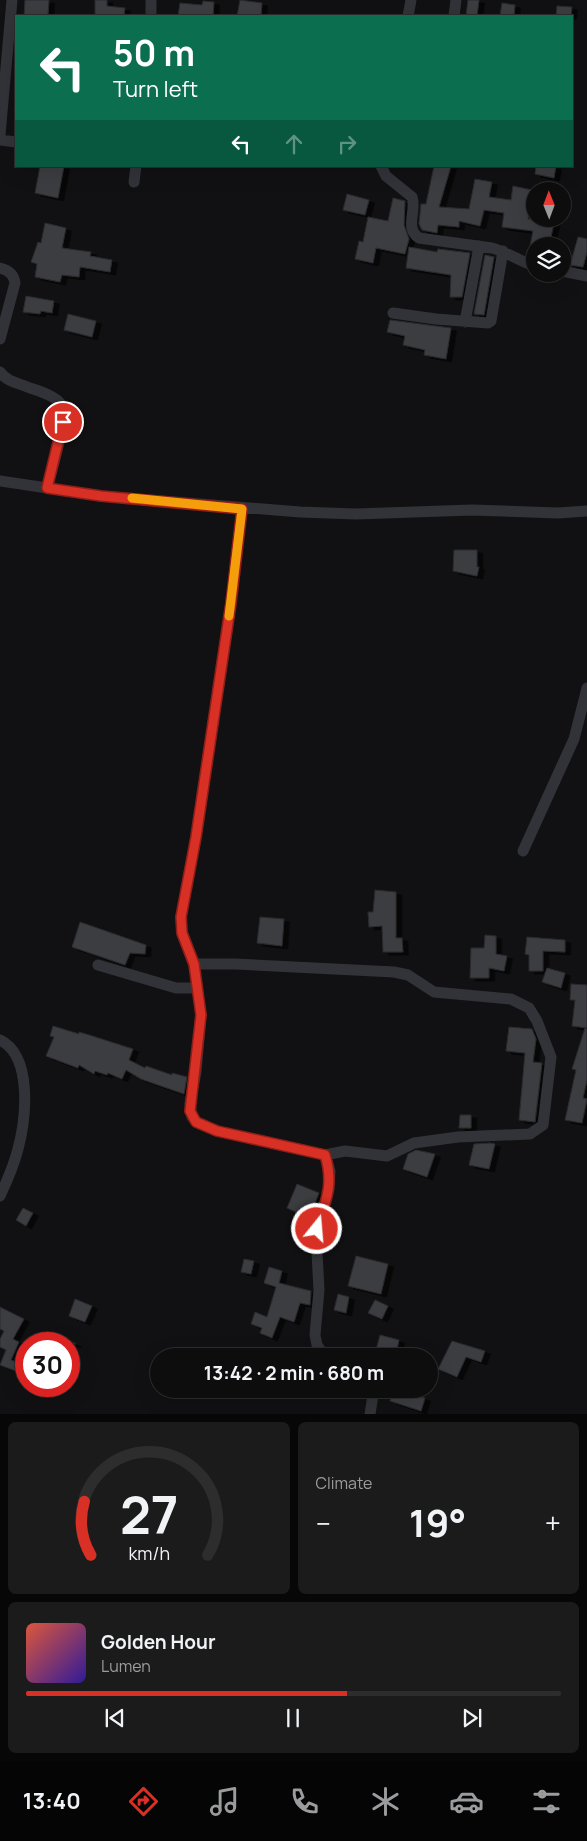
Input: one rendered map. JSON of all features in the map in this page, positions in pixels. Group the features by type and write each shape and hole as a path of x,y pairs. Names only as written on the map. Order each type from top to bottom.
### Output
{"street":[{"path":"0,135 12,0"},
{"path":"151,0 151,15"},
{"path":"408,15 411,0"},
{"path":"454,15 456,0"},
{"path":"0,140 15,142"},
{"path":"134,182 136,167"},
{"path":"382,167 386,176 412,197 414,202 411,228 415,236 503,251 526,263"},
{"path":"465,322 479,246"},
{"path":"394,312 482,324 491,321 503,251"},
{"path":"0,268 10,272 15,278 0,339"},
{"path":"571,273 587,276"},
{"path":"0,372 5,379 43,392 62,406 63,422 47,488"},
{"path":"0,481 101,496 242,509 356,514 472,510 587,511"},
{"path":"194,964 235,964 394,972 408,975 434,992 511,999 525,1004 533,1013 551,1057 545,1120 539,1130 530,1134 458,1137 414,1143 387,1156 345,1151 325,1155 217,1131 196,1122 192,1117 190,1103 196,1072 201,1015 194,964 182,933 181,917 196,837 231,603 242,509"},
{"path":"523,852 574,739 587,688"},
{"path":"98,965 176,988 197,988"},
{"path":"0,1040 13,1050 18,1058 24,1085 24,1112 18,1149 0,1196"},
{"path":"319,1348 315,1335 319,1290 316,1234 330,1178 325,1155"},
{"path":"370,1414 373,1398"}],"building":[{"path":"25,0 49,0 48,15 24,15"},
{"path":"95,0 107,0 107,6 125,8 124,15 95,15"},
{"path":"240,0 262,3 261,15 237,15"},
{"path":"468,0 479,0 477,15 466,15"},
{"path":"203,1 214,2 213,15 178,15 180,3 202,5"},
{"path":"502,3 515,5 514,15 500,15"},
{"path":"557,6 572,7 571,15 556,15"},
{"path":"40,167 64,167 58,198 35,193"},
{"path":"434,167 451,167 439,207 469,209 475,179 492,182 489,197 511,200 513,186 526,189 526,228 553,228 551,237 532,237 533,231 502,227 504,213 484,210 480,226 459,221 459,227 438,225 437,233 422,230 419,224 421,204 426,204"},
{"path":"536,167 556,167 554,178 535,174"},
{"path":"347,194 369,200 365,215 343,210"},
{"path":"393,198 405,201 404,225 409,239 405,254 376,248 373,263 355,259 359,241 363,242 368,217 388,221"},
{"path":"45,223 66,228 62,248 91,252 90,256 112,260 110,272 80,267 79,277 62,275 60,282 35,277 37,264 31,262 38,242 41,243"},
{"path":"578,237 587,239 587,252 583,267 571,265"},
{"path":"409,247 437,252 438,249 470,253 462,297 450,297 451,275 406,268"},
{"path":"485,255 494,257 484,315 474,314"},
{"path":"26,296 54,301 52,313 41,311 40,314 23,312"},
{"path":"68,314 96,321 92,337 64,330"},
{"path":"390,320 451,328 446,359 424,355 425,350 403,345 405,336 387,332"},
{"path":"454,550 477,550 477,567 479,567 477,576 453,571"},
{"path":"375,890 396,892 396,938 402,938 403,952 383,952 382,926 369,927 368,912 373,912"},
{"path":"260,917 284,919 282,946 257,943"},
{"path":"80,922 146,945 145,954 130,953 125,965 72,947"},
{"path":"485,935 496,936 496,954 507,956 504,971 489,968 489,978 470,978 471,948 484,948"},
{"path":"527,937 565,940 565,952 543,951 543,971 529,971 529,955 525,954"},
{"path":"547,968 565,973 561,988 542,982"},
{"path":"571,984 587,985 587,1028 572,1026 575,1000 570,1000"},
{"path":"53,1026 133,1049 129,1060 145,1068 146,1066 172,1075 172,1073 187,1077 184,1094 141,1079 126,1070 122,1079 108,1073 107,1075 95,1071 94,1074 79,1065 78,1068 46,1056 54,1037 50,1036"},
{"path":"509,1027 532,1029 536,1039 533,1062 542,1063 535,1122 519,1120 525,1053 506,1051"},
{"path":"585,1028 587,1029 587,1080 583,1098 587,1099 582,1123 565,1120 576,1070 572,1069"},
{"path":"460,1115 471,1115 471,1128 459,1128"},
{"path":"474,1144 495,1144 489,1169 469,1165"},
{"path":"416,1150 435,1154 427,1177 403,1169 408,1154"},
{"path":"297,1184 319,1193 309,1218 287,1208"},
{"path":"23,1208 33,1213 26,1226 16,1220"},
{"path":"356,1256 388,1264 381,1294 348,1286"},
{"path":"244,1259 254,1261 251,1274 241,1272"},
{"path":"269,1267 282,1271 279,1283 311,1291 310,1305 300,1303 294,1322 280,1317 272,1338 260,1333 262,1328 251,1324 255,1312 267,1317 276,1287 264,1283"},
{"path":"338,1294 349,1297 346,1313 334,1310"},
{"path":"75,1299 92,1306 85,1322 69,1316"},
{"path":"375,1300 388,1306 382,1319 368,1313"},
{"path":"0,1307 24,1319 17,1332 15,1332 13,1339 15,1340 15,1351 11,1360 15,1362 15,1371 0,1365 6,1350 0,1347 0,1339 4,1331 0,1329"},
{"path":"380,1335 399,1340 397,1348 377,1348"},
{"path":"452,1341 485,1351 481,1362 466,1357 457,1377 438,1369"},
{"path":"391,1398 425,1398 421,1411 390,1401"}],"slow traffic":[{"path":"132,498 211,504 242,509 229,616"}],"route":[{"path":"63,422 47,488 101,496 211,504 242,509 231,603 196,837 181,917 185,946 194,964 201,1015 196,1072 190,1111 196,1122 217,1131 325,1155 330,1171 329,1190 317,1229"}]}
